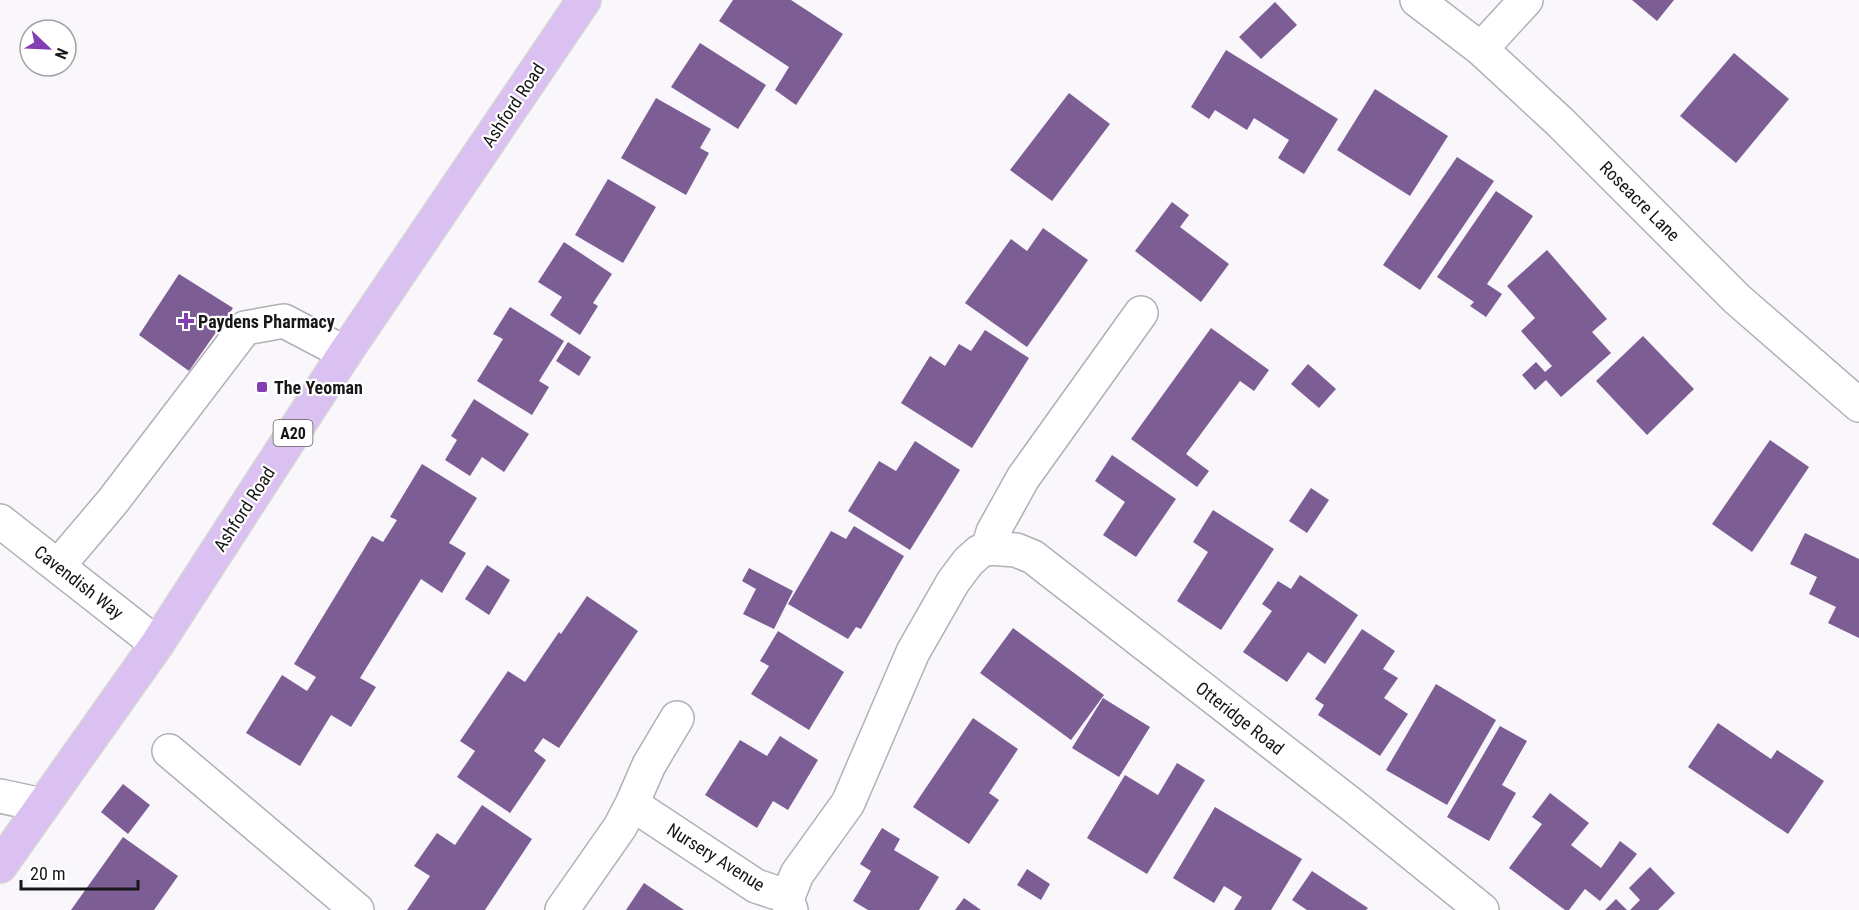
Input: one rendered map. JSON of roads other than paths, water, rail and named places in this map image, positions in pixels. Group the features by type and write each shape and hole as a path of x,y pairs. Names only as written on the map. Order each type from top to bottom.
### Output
{"main road":[{"name":"Ashford Road","path":"0,866 157,644 345,352 584,0"}],"street":[{"name":"Roseacre Lane","path":"1418,0 1481,49 1560,122 1737,299 1859,405"},
{"path":"1481,49 1526,0"},
{"path":"790,902 797,874 848,803 914,652 953,582 968,562 979,552 988,548 993,532 1023,478 1141,313"},
{"path":"58,566 113,501 245,328 284,321 345,352"},
{"name":"Cavendish Way","path":"4,532 58,566 157,644"},
{"name":"Otteridge Road","path":"988,548 1016,550 1033,557 1356,808 1482,910"},
{"path":"562,910 604,851 632,804 649,765 677,718"},
{"path":"169,752 357,910"},
{"path":"0,796 42,805"},
{"name":"Nursery Avenue","path":"632,804 756,886 790,902"}],"place":[{"name":"Paydens Pharmacy","path":"186,321"},
{"name":"The Yeoman","path":"262,387"}]}
